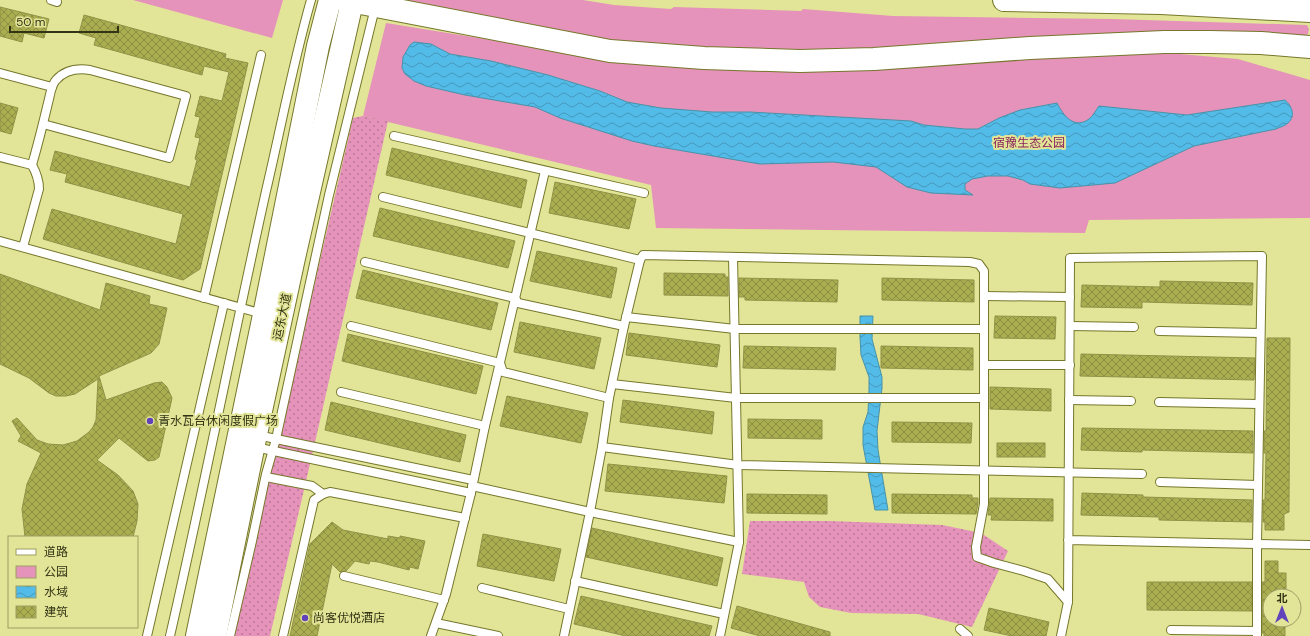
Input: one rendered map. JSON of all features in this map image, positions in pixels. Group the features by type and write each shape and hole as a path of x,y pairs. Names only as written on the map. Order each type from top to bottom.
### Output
{"main road":[{"name":"运东大道","path":"216,636 264,314 318,46 330,0"},
{"path":"1004,0 1161,3 1310,10"},
{"name":"运东大道","path":"216,636 264,443 294,258 350,1"},
{"path":"350,1 610,51 704,58 800,61 1148,43 1310,42"},
{"path":"1260,43 1310,47"}],"lane":[{"path":"170,636 240,308 311,0"},
{"path":"216,636 252,541 266,477 264,443 329,195 373,16"},
{"path":"204,298 261,55"},
{"path":"23,247 39,189 37,175 32,165 54,81 63,73 80,68 186,96 169,158 43,124"},
{"path":"0,73 52,87"},
{"path":"394,136 644,193"},
{"path":"0,157 32,165"},
{"path":"431,636 444,600 465,518 485,426 546,171"},
{"path":"383,197 640,260"},
{"path":"0,240 264,314"},
{"path":"564,636 590,512 612,384 624,326 640,260 643,255 970,262 979,264 984,271 984,504 976,547 977,557 1048,579 1068,602"},
{"path":"1061,636 1068,602 1070,258 1262,256 1257,634 1170,630"},
{"path":"720,636 739,542 733,257"},
{"path":"365,262 515,298 518,303 624,326"},
{"path":"984,296 1070,297"},
{"path":"147,636 224,303"},
{"path":"626,317 735,329 984,329"},
{"path":"351,326 500,363"},
{"path":"1070,326 1134,327"},
{"path":"1159,331 1260,333"},
{"path":"500,363 503,372 610,398"},
{"path":"984,365 1070,365"},
{"path":"612,384 736,398 984,398"},
{"path":"341,392 485,426"},
{"path":"1069,400 1132,401"},
{"path":"1159,402 1259,404"},
{"path":"264,443 739,542"},
{"path":"264,443 472,486"},
{"path":"602,447 738,465 1142,474"},
{"path":"266,477 312,486 323,494"},
{"path":"1160,482 1258,485"},
{"path":"282,636 314,500 323,494 330,492 465,518"},
{"path":"1068,540 1310,545"},
{"path":"344,576 444,600"},
{"path":"575,581 724,614"},
{"path":"482,588 570,609"},
{"path":"436,623 498,636"},
{"path":"960,629 968,636"}],"green space":[{"path":"133,0 283,0 272,38"},
{"path":"383,0 583,0 614,5 671,9 674,7 801,11 803,9 893,16 1113,19 1307,25 1309,29 1308,34 1303,37 861,54 636,46"},
{"name":"宿豫生态公园","path":"386,23 554,50 1157,52 1238,59 1310,80 1310,218 1089,220 1085,233 656,228 651,185 363,116"},
{"path":"363,116 388,121 270,636 233,636 353,118"},
{"path":"750,521 829,521 942,525 981,533 1008,551 972,627 918,614 851,613 820,607 809,597 804,582 742,574"}],"water":[{"path":"414,42 431,44 450,54 491,61 548,75 600,91 627,102 661,108 712,112 750,112 911,121 924,125 978,129 999,118 1020,110 1057,103 1062,112 1070,120 1079,123 1089,119 1099,106 1187,115 1285,100 1290,105 1292,117 1284,126 1276,129 1194,146 1115,183 1060,188 1030,184 1023,180 1008,176 988,176 972,179 965,184 965,190 973,195 931,193 907,187 876,167 833,162 760,164 654,146 632,141 560,118 535,107 465,95 426,86 414,81 405,74 402,68 403,57 410,45"},
{"path":"860,316 873,316 872,339 882,377 877,431 878,450 888,510 875,510 863,445 863,427 868,412 869,377 861,355"}],"building":[{"path":"0,7 49,19 44,38 24,33 22,42 0,36"},
{"path":"84,15 226,54 225,58 248,63 200,269 183,280 43,239 52,209 176,244 183,214 65,182 67,174 50,170 55,151 190,187 197,160 195,159 200,138 195,137 200,117 195,116 200,96 222,101 229,72 204,66 202,75 94,45 96,38 79,33"},
{"path":"0,103 18,108 11,134 0,131"},
{"path":"392,148 527,180 521,208 386,175"},
{"path":"555,182 636,199 629,229 549,213"},
{"path":"380,208 515,241 508,268 373,236"},
{"path":"537,251 617,268 611,298 530,281"},
{"path":"363,270 498,303 491,330 356,298"},
{"path":"664,273 725,274 725,277 728,277 728,296 664,295"},
{"path":"0,274 100,310 106,283 150,296 149,304 167,308 159,344 151,353 99,376 106,400 154,383 162,382 167,387 172,398 159,457 155,460 148,461 119,438 97,460 118,475 133,491 138,504 137,521 133,536 25,536 22,509 27,484 41,453 18,441 21,436 12,421 17,418 37,440 48,444 63,445 77,441 89,432 96,420 98,379 75,394 56,396 49,393 29,378 0,364"},
{"path":"739,278 838,280 837,302 745,300 745,297 739,297"},
{"path":"882,278 974,280 974,302 882,300"},
{"path":"1160,281 1253,283 1252,305 1142,302 1142,308 1081,307 1082,285 1160,287"},
{"path":"995,316 1056,317 1055,339 994,338"},
{"path":"520,322 601,338 594,369 514,352"},
{"path":"629,333 720,345 717,367 626,355"},
{"path":"348,334 483,366 476,394 342,361"},
{"path":"1267,338 1290,338 1289,512 1284,514 1284,530 1265,530 1265,522 1263,522 1263,500 1265,500 1266,453 1264,453 1264,431 1266,431"},
{"path":"744,346 836,348 835,370 743,368"},
{"path":"881,346 973,348 973,370 881,368"},
{"path":"1081,354 1255,358 1254,380 1080,376"},
{"path":"990,387 1051,389 1051,411 990,409"},
{"path":"507,396 588,413 581,443 500,426"},
{"path":"623,400 714,412 712,434 620,422"},
{"path":"331,402 466,435 460,462 325,430"},
{"path":"748,419 822,420 822,439 748,438"},
{"path":"892,422 972,423 971,443 892,442"},
{"path":"1082,428 1253,431 1253,453 1081,450"},
{"path":"997,443 1045,443 1045,457 997,457"},
{"path":"608,464 727,476 724,503 605,491"},
{"path":"1082,493 1143,495 1143,497 1252,500 1252,522 1159,520 1159,517 1081,515"},
{"path":"747,494 827,495 827,514 747,513"},
{"path":"892,494 972,495 972,498 978,498 978,503 976,514 892,513"},
{"path":"990,498 1053,499 1053,521 991,520 992,515 988,515"},
{"path":"332,522 343,530 388,539 388,536 400,538 400,536 425,541 418,569 410,567 409,570 378,562 370,561 369,564 355,561 346,571 340,572 332,564 317,636 290,636 310,544"},
{"path":"592,528 723,558 717,586 586,557"},
{"path":"483,534 561,549 554,581 477,566"},
{"path":"1265,561 1278,561 1278,573 1286,573 1286,588 1262,588 1262,582 1265,582"},
{"path":"1147,582 1252,582 1252,611 1147,610"},
{"path":"581,596 712,626 709,636 626,636 574,624"},
{"path":"737,606 830,632 830,636 760,636 731,628"},
{"path":"989,608 1049,622 1046,636 1012,636 984,630"},
{"path":"1262,628 1285,628 1285,636 1264,636 1264,633 1262,633"}],"place":[{"name":"青水瓦台休闲度假广场","path":"150,421"},
{"name":"尚客优悦酒店","path":"305,618"}]}
